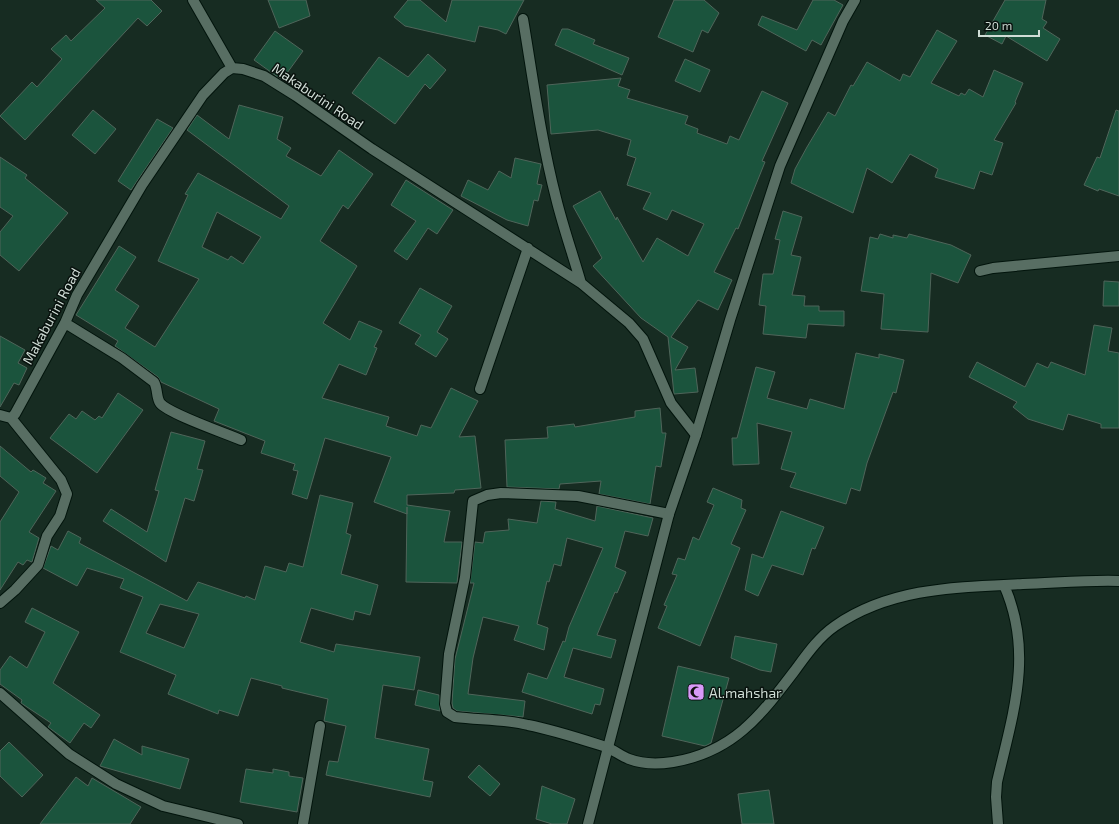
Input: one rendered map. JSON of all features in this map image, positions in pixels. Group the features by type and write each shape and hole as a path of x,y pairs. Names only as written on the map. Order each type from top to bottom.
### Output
{"street":[{"path":"193,0 232,68"},
{"path":"588,824 669,514 696,435 730,320 780,166 843,21 854,0"},
{"path":"523,19 540,124 554,191 581,283"},
{"name":"Makaburini Road","path":"11,418 19,407 65,323 77,294 142,185 203,95 224,73 232,68 244,69 264,76 296,96 372,149 581,283 629,323 643,339 671,403 696,435"},
{"path":"480,389 528,248"},
{"path":"980,272 993,268 1119,256"},
{"path":"65,323 122,358 154,382 158,398 163,405 178,414 241,440"},
{"path":"0,415 11,418 61,480 66,494 64,506 47,536 38,564 15,590 0,603"},
{"path":"669,514 578,496 502,493 487,495 473,501 465,577 449,654 445,704 447,712 455,717 527,724 608,748 630,760 653,763 673,762 721,746 745,730 777,694 819,640 833,627 851,616 890,600 929,590 971,585 1004,585 1084,580 1119,581"},
{"path":"998,824 996,797 997,782 1020,666 1017,620 1004,585"},
{"path":"0,693 69,754 116,784 163,806 238,824"},
{"path":"304,824 320,726"}],"building":[{"path":"96,0 151,0 162,11 147,26 138,18 25,140 0,116 32,82 37,87 62,59 51,49 66,35 71,41 105,8"},
{"path":"268,0 306,0 310,16 279,28"},
{"path":"408,0 420,0 446,22 452,0 524,0 506,34 498,30 479,26 475,42 405,26 394,17"},
{"path":"674,0 704,0 719,13 708,33 702,30 693,52 658,37"},
{"path":"813,0 834,0 843,5 821,45 812,40 806,51 758,25 762,16 797,30"},
{"path":"1005,0 1046,0 1042,19 1047,22 1043,28 1060,39 1047,61 1006,36 1002,44 985,35"},
{"path":"562,29 568,29 595,40 593,44 629,58 622,75 555,45"},
{"path":"937,30 957,41 931,83 959,96 961,93 965,95 969,89 983,97 994,70 1023,83 1015,102 1016,103 994,140 1003,143 992,175 980,171 974,189 935,177 938,169 910,154 892,183 867,168 853,213 791,183 795,169 828,112 835,116 851,85 853,86 867,62 900,81 903,74 910,77"},
{"path":"275,31 303,51 282,80 254,60"},
{"path":"428,54 446,70 430,89 425,84 395,124 352,93 379,57 408,77"},
{"path":"685,59 710,70 700,92 675,81"},
{"path":"621,78 618,86 630,90 627,98 688,116 685,124 698,129 697,133 727,144 730,136 739,140 762,91 788,103 762,161 765,162 738,229 736,228 714,272 732,280 718,310 698,300 671,337 688,347 675,370 695,368 698,392 674,394 668,337 641,318 593,266 602,258 573,206 600,191 616,220 617,217 643,262 657,238 688,256 704,224 672,210 667,220 643,209 651,193 627,185 636,158 627,155 631,140 598,130 551,134 547,85"},
{"path":"239,105 283,117 277,139 291,148 286,156 321,176 339,150 373,174 348,209 343,205 320,241 357,266 323,323 350,340 359,321 382,331 374,347 377,348 366,375 339,364 322,398 389,417 386,426 417,436 421,425 431,428 451,388 478,401 459,437 475,436 481,488 455,490 454,493 407,495 407,505 450,511 444,542 462,542 457,583 406,582 407,514 374,502 391,457 325,438 307,499 292,494 298,471 293,470 295,464 261,453 265,441 214,421 219,409 161,382 158,377 115,346 118,341 76,315 119,246 136,257 115,290 139,306 125,328 155,347 199,279 158,261 188,195 185,194 198,173 281,219 289,206 187,130 197,115 229,139","holes":["217,212 261,237 243,264 231,256 228,260 202,247"]},
{"path":"93,110 116,129 95,154 72,135"},
{"path":"1116,110 1119,111 1119,196 1099,189 1098,191 1084,185 1097,157 1100,158"},
{"path":"157,119 173,128 131,190 118,181"},
{"path":"0,157 27,175 25,178 68,213 19,271 0,255 0,232 13,216 0,207"},
{"path":"515,158 541,164 537,184 542,185 538,201 534,200 528,226 507,220 461,196 468,180 488,190 499,171 511,178"},
{"path":"406,180 453,210 437,234 428,228 407,260 394,251 416,221 391,205"},
{"path":"783,211 802,217 791,255 801,257 792,295 805,296 804,306 819,306 819,311 844,311 844,326 808,324 806,338 763,334 766,306 759,305 763,274 773,274 780,240 775,239"},
{"path":"880,234 893,238 893,235 907,238 909,234 951,245 971,255 958,283 931,273 928,332 881,329 884,294 861,291 870,237 878,239"},
{"path":"1104,281 1119,282 1119,306 1103,306"},
{"path":"420,288 452,306 437,332 448,339 436,357 415,344 421,335 399,323"},
{"path":"1094,325 1112,328 1108,351 1119,353 1119,428 1101,428 1101,424 1068,414 1063,430 1028,419 1013,407 1017,402 969,377 977,362 1025,387 1037,363 1048,368 1051,362 1085,375"},
{"path":"0,336 25,350 18,363 27,368 19,385 14,383 0,407"},
{"path":"856,353 879,358 879,354 904,360 896,393 893,392 867,463 860,491 851,488 846,504 790,487 796,473 781,469 792,432 757,423 759,464 733,465 732,438 737,438 756,367 775,372 767,398 807,409 810,399 844,409"},
{"path":"118,393 143,410 97,473 50,438 69,414 76,419 82,411 95,420 99,416 102,418"},
{"path":"660,408 662,433 666,433 661,467 656,466 650,504 599,494 601,481 560,484 559,489 507,487 505,440 548,438 547,427 574,424 575,427 635,417 635,411"},
{"path":"171,432 205,441 197,469 203,470 194,501 185,498 166,562 103,521 111,509 147,532 159,491 155,490"},
{"path":"0,446 31,472 33,470 46,478 43,483 56,491 29,532 39,538 32,562 27,560 23,565 18,562 0,590 0,522 19,492 0,476"},
{"path":"713,488 742,500 741,508 746,510 731,544 740,548 700,646 658,628 667,606 664,605 677,575 672,574 678,558 685,560 693,537 699,540 714,505 707,502"},
{"path":"320,495 353,503 346,533 351,535 341,574 378,585 370,615 355,611 353,620 311,608 300,642 334,652 336,644 420,657 414,690 383,685 375,738 429,749 423,780 433,782 430,797 326,775 329,761 338,762 346,726 324,721 328,699 282,688 282,686 251,678 238,716 219,710 218,714 168,694 176,675 120,652 143,597 120,588 124,579 87,568 77,586 43,568 51,546 58,550 68,531 81,538 79,543 187,601 198,582 255,600 265,566 286,572 289,563 303,567","holes":["160,604 199,614 184,648 146,633"]},
{"path":"541,501 556,502 555,509 595,521 597,506 653,518 648,536 625,531 615,567 626,572 617,593 615,592 597,635 616,640 611,658 573,648 564,677 604,689 600,705 595,704 592,714 522,692 528,673 547,679 563,641 565,642 569,627 603,548 567,538 561,566 554,564 549,582 547,581 537,624 548,628 544,650 514,640 519,626 483,617 473,658 468,694 525,701 523,717 457,711 453,708 452,703 455,659 474,583 470,583 475,542 483,543 485,532 509,530 508,519 537,523"},
{"path":"781,511 824,527 815,549 812,548 803,575 772,565 758,596 745,590 752,554 763,558"},
{"path":"32,608 79,632 53,683 100,715 91,728 84,723 70,743 48,727 51,723 21,703 22,700 0,684 0,670 10,656 27,668 45,632 25,622"},
{"path":"735,636 777,644 771,672 760,670 731,658"},
{"path":"678,666 729,678 711,743 705,746 662,736"},
{"path":"418,690 439,695 440,711 415,705"},
{"path":"114,739 142,755 142,746 189,759 180,789 100,766"},
{"path":"9,742 43,775 22,797 0,776 0,751"},
{"path":"479,765 500,784 490,796 468,777"},
{"path":"246,769 273,773 273,769 289,772 289,776 303,778 297,812 240,802"},
{"path":"76,777 88,786 92,778 141,807 130,824 40,824"},
{"path":"542,786 575,799 567,824 552,824 536,819"},
{"path":"769,790 774,824 742,824 738,794"}],"place":[{"name":"Al.mahshar","path":"696,692"}]}
